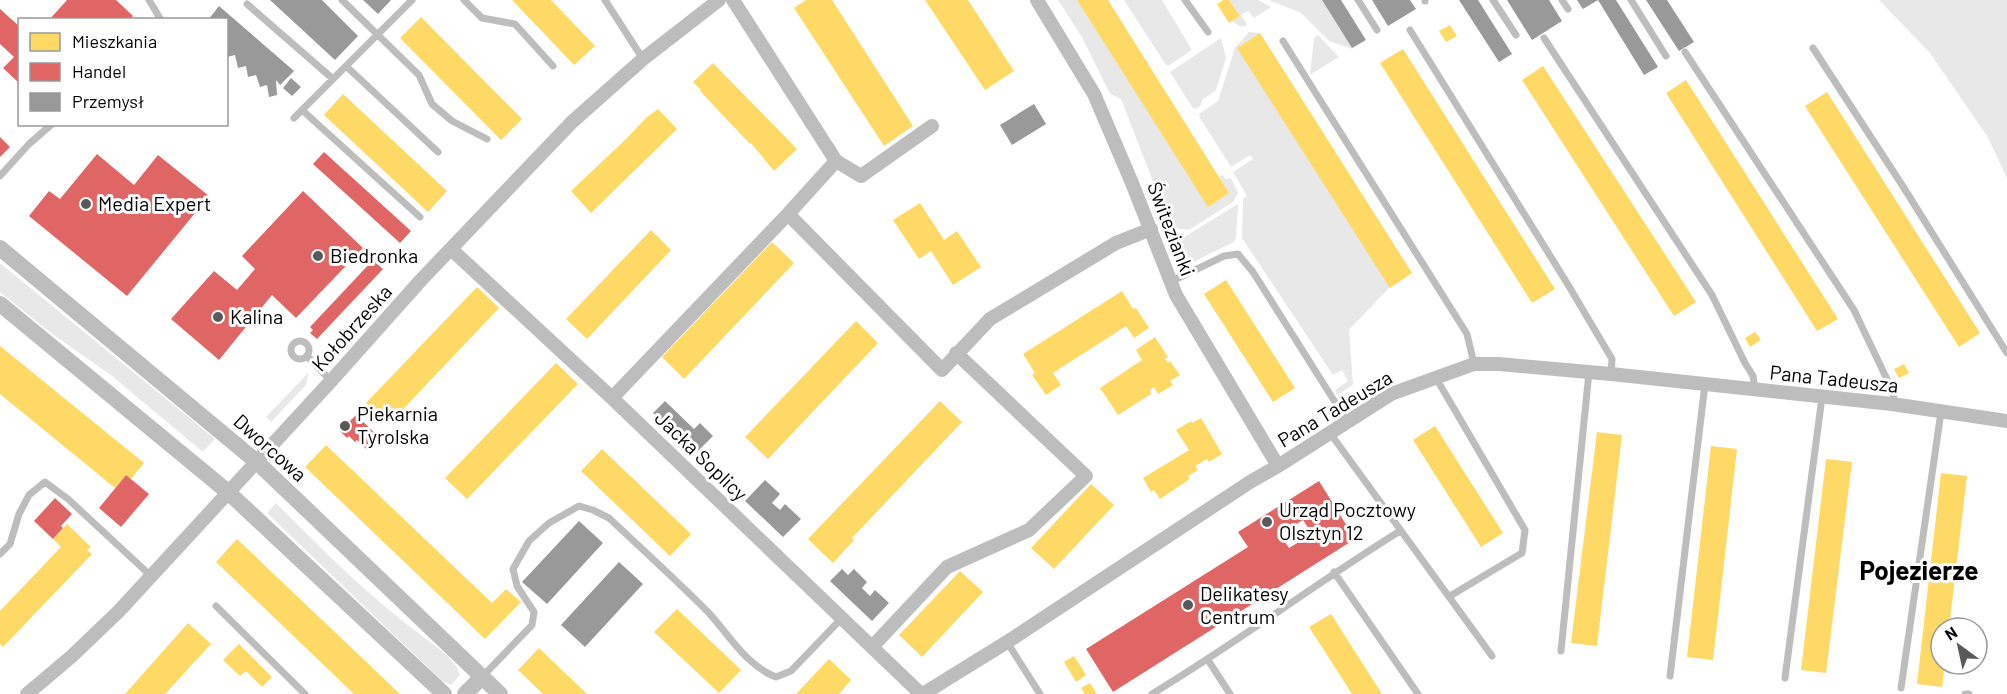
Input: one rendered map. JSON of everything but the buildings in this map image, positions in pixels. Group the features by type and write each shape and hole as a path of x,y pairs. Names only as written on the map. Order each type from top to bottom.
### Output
{"street":[{"name":"Kołobrzeska","path":"27,694 96,634 451,249 572,122 644,58 719,0"},
{"path":"733,0 836,161 861,176 932,126"},
{"name":"Świtezianki","path":"1037,0 1094,94 1176,295 1278,466"},
{"path":"612,398 836,161"},
{"path":"788,214 942,370 990,319 1116,243 1151,229"},
{"name":"Dworcowa","path":"0,248 257,462 500,694"},
{"name":"Jacka Soplicy","path":"451,249 612,398 922,694"},
{"path":"0,303 228,492 444,694"},
{"path":"872,647 947,567 1029,530 1086,476 956,353"},
{"name":"Pana Tadeusza","path":"922,694 1007,642 1250,482 1391,394 1474,364 1499,364 1705,384 1892,405 2007,421"},
{"path":"465,694 482,677"}],"lane":[{"path":"149,0 160,18"},
{"path":"342,0 419,75 432,104 452,121 487,139"},
{"path":"294,118 412,0"},
{"path":"464,0 482,18 515,24 553,66"},
{"path":"605,0 644,58"},
{"path":"1185,0 1208,32"},
{"path":"1359,0 1377,30"},
{"path":"1493,0 1516,35"},
{"path":"1562,0 1568,9"},
{"path":"1631,0 1666,56"},
{"path":"248,4 333,79"},
{"path":"1410,30 1612,359 1611,374"},
{"path":"1544,38 1712,295 1745,363 1754,376 1755,390"},
{"path":"1283,41 1467,334 1474,364"},
{"path":"1813,48 2007,353"},
{"path":"1685,52 1854,310 1894,394 1892,405"},
{"path":"346,66 438,152"},
{"path":"302,110 420,217"},
{"path":"0,176 29,144 50,126"},
{"path":"1170,282 1224,256 1238,255 1253,272 1347,421"},
{"path":"307,356 331,381"},
{"path":"1561,651 1588,372"},
{"path":"1436,378 1525,530 1522,553 1450,596"},
{"path":"1670,676 1705,384"},
{"path":"1785,678 1822,397"},
{"path":"1901,688 1941,412"},
{"path":"1330,433 1492,656"},
{"path":"0,554 10,544 19,514 29,495 45,482 68,499 151,576"},
{"path":"482,677 532,625 534,612 517,586 513,569 529,541 549,523 579,506 609,518 708,612 749,661 762,672 776,677 791,671 842,618"},
{"path":"1152,694 1208,660 1334,572 1400,531"},
{"path":"1334,572 1418,694"},
{"path":"216,606 305,694"},
{"path":"1007,642 1041,694"},
{"path":"1208,660 1230,694"}],"shaded area":[{"path":"1058,0 1077,0 1208,206 1229,193 1219,177 1223,175 1226,179 1231,178 1238,193 1233,202 1189,230 1171,228 1121,99 1110,94 1083,39"},
{"path":"1124,0 1162,0 1192,50 1168,66 1166,65"},
{"path":"1229,0 1258,0 1271,7 1254,18 1248,11 1241,15 1247,24 1239,26 1232,21 1240,16"},
{"path":"1269,0 1322,0 1353,49 1329,41 1301,13"},
{"path":"1879,0 2007,0 2007,178 1987,136 1930,53"},
{"path":"1249,32 1261,33 1238,47 1390,287 1349,330 1353,385 1337,395 1335,390 1348,381 1342,370 1333,375 1242,238 1243,199 1247,196 1233,172 1253,159 1250,155 1231,167 1199,114 1218,101 1235,48"},
{"path":"1318,35 1339,57 1310,75 1314,38"},
{"path":"1221,38 1226,58 1216,90 1202,100 1201,105 1196,109 1192,107 1170,72"},
{"path":"1238,204 1234,242 1187,265 1176,242"},
{"path":"0,263 215,439 203,452 112,376 51,333 0,292"},
{"path":"309,372 306,385 271,422 266,417"},
{"path":"276,503 365,589 450,658 460,675 451,685 442,681 267,513"}],"place":[{"name":"Media Expert","path":"86,204"},
{"name":"Biedronka","path":"318,256"},
{"name":"Kalina","path":"218,317"},
{"name":"Piekarnia Tyrolska","path":"345,426"},
{"name":"Urząd Pocztowy Olsztyn 12","path":"1267,522"},
{"name":"Delikatesy Centrum","path":"1188,605"}],"district":[{"name":"Pojezierze","path":"1919,571"}]}
